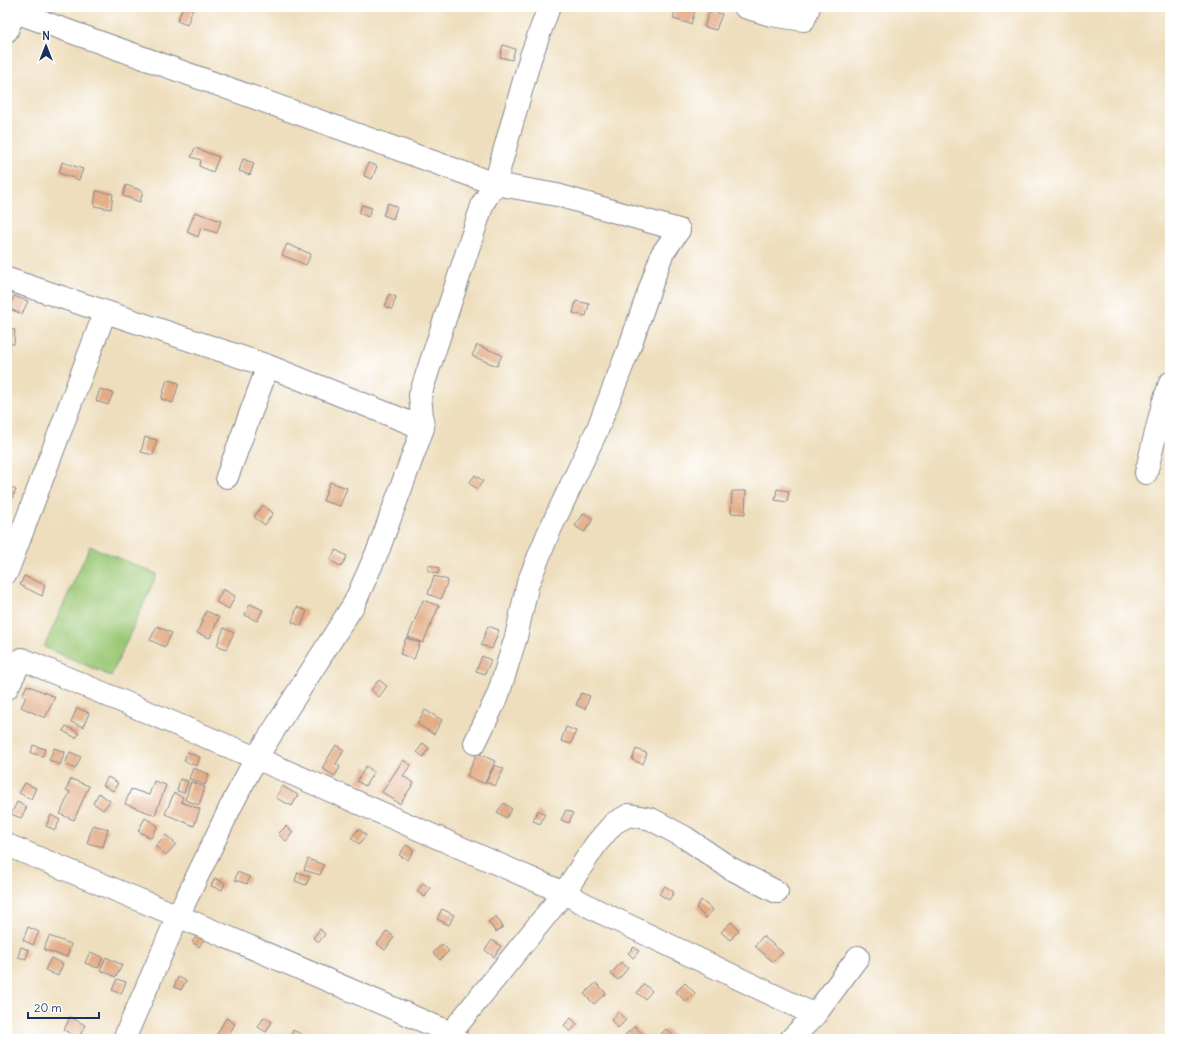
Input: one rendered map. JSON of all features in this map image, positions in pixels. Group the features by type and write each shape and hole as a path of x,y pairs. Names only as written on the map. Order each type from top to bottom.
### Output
{"street":[{"path":"124,1039 178,916 231,806 256,758 354,604 379,548 423,428 420,395 483,203 495,184 530,58 549,7"},
{"path":"745,7 771,15 804,20 809,7"},
{"path":"11,15 495,184 557,195 679,230 662,254 631,343 598,428 548,534 528,583 516,637 498,696 475,743"},
{"path":"7,279 268,366 423,428"},
{"path":"7,570 105,312"},
{"path":"227,477 268,366"},
{"path":"1146,473 1163,404 1170,383"},
{"path":"7,688 22,659 256,758 564,893 598,911 815,1014"},
{"path":"7,844 178,916 451,1037 564,893 596,844 614,823 629,815 652,819 686,838 730,868 777,892"},
{"path":"791,1039 815,1014 858,958"}],"green space":[{"path":"90,546 157,574 111,676 44,647"}],"building":[{"path":"183,7 193,9 187,25 177,21"},
{"path":"676,7 696,7 691,24 673,19"},
{"path":"710,10 722,14 716,30 704,27"},
{"path":"503,45 515,49 512,60 500,57"},
{"path":"195,148 219,157 213,172 199,166 201,160 191,157"},
{"path":"243,159 254,163 250,175 239,171"},
{"path":"62,162 83,169 79,180 59,173"},
{"path":"368,163 377,166 372,179 364,176"},
{"path":"126,185 143,191 140,202 123,196"},
{"path":"96,191 113,194 111,209 94,206"},
{"path":"388,203 397,207 393,219 383,215"},
{"path":"362,205 372,208 368,217 359,213"},
{"path":"195,212 221,221 217,233 201,228 198,237 187,232"},
{"path":"287,244 311,254 306,265 282,255"},
{"path":"389,294 396,297 392,309 385,307"},
{"path":"14,296 28,301 22,314 9,309"},
{"path":"576,301 589,304 586,316 573,313"},
{"path":"7,329 15,330 14,344 7,344"},
{"path":"477,345 502,355 497,366 472,356"},
{"path":"167,380 179,383 173,403 161,399"},
{"path":"100,389 113,393 108,405 96,401"},
{"path":"145,437 157,440 153,455 141,452"},
{"path":"475,475 483,481 477,489 469,483"},
{"path":"330,482 347,488 340,506 323,501"},
{"path":"7,485 16,490 10,502 7,500"},
{"path":"777,489 789,491 787,502 775,500"},
{"path":"732,491 746,491 745,514 731,513"},
{"path":"263,505 273,513 265,525 254,517"},
{"path":"584,513 593,519 584,532 575,526"},
{"path":"336,550 347,556 341,567 330,560"},
{"path":"429,565 439,568 438,574 428,571"},
{"path":"24,576 45,585 42,596 20,585"},
{"path":"434,576 448,580 441,599 428,594"},
{"path":"223,589 235,596 229,609 216,602"},
{"path":"423,600 439,606 423,643 408,637"},
{"path":"250,604 263,610 257,621 245,615"},
{"path":"297,607 307,611 301,626 292,622"},
{"path":"206,611 219,617 210,638 197,633"},
{"path":"157,626 172,633 165,647 150,640"},
{"path":"488,626 499,630 492,649 481,645"},
{"path":"224,628 234,633 226,649 217,645"},
{"path":"406,638 420,643 414,659 400,654"},
{"path":"482,656 491,660 485,674 476,671"},
{"path":"379,680 387,686 379,697 371,690"},
{"path":"27,685 55,697 45,718 21,707 26,697 22,695"},
{"path":"581,693 590,696 585,709 576,705"},
{"path":"77,708 89,713 83,727 71,722"},
{"path":"425,710 442,720 434,734 417,724"},
{"path":"66,726 79,733 76,738 63,731"},
{"path":"566,727 576,731 571,744 561,741"},
{"path":"423,743 429,748 423,757 417,752"},
{"path":"33,745 45,749 43,756 31,753"},
{"path":"336,745 344,750 336,764 340,767 335,776 322,768"},
{"path":"54,748 65,752 60,765 49,760"},
{"path":"636,749 647,753 643,764 632,760"},
{"path":"70,752 81,757 75,769 65,764"},
{"path":"187,752 200,757 197,766 184,761"},
{"path":"477,753 495,761 485,784 467,776"},
{"path":"403,760 411,765 403,776 414,783 400,804 382,792"},
{"path":"495,765 504,769 495,786 486,782"},
{"path":"366,766 374,772 365,786 357,781"},
{"path":"193,768 209,774 205,785 189,779"},
{"path":"108,777 118,783 113,791 103,785"},
{"path":"71,779 89,786 74,820 60,814 70,792 66,790"},
{"path":"180,779 188,781 184,793 177,791"},
{"path":"154,781 166,785 155,815 125,804 131,789 149,795"},
{"path":"191,782 205,787 199,805 185,800"},
{"path":"25,783 36,788 31,799 19,793"},
{"path":"282,786 298,795 292,806 276,798"},
{"path":"99,793 110,801 103,810 93,803"},
{"path":"174,793 183,797 181,802 200,809 194,826 165,814"},
{"path":"17,802 27,807 21,818 11,814"},
{"path":"504,803 512,809 506,818 497,812"},
{"path":"538,810 545,814 540,824 533,821"},
{"path":"566,810 573,813 569,823 561,820"},
{"path":"51,815 60,820 55,830 46,826"},
{"path":"145,818 158,826 151,838 138,831"},
{"path":"93,825 108,829 103,847 87,843"},
{"path":"286,826 293,832 286,841 278,834"},
{"path":"359,829 366,835 359,844 351,838"},
{"path":"166,835 176,844 166,855 155,846"},
{"path":"406,845 414,850 408,860 399,855"},
{"path":"308,859 324,865 320,875 304,870"},
{"path":"237,872 250,877 247,884 235,880"},
{"path":"298,872 310,877 306,885 295,881"},
{"path":"215,878 225,883 222,890 211,886"},
{"path":"423,883 430,888 425,897 417,892"},
{"path":"665,886 674,892 669,900 659,894"},
{"path":"701,900 713,910 706,918 696,908"},
{"path":"442,909 454,915 449,925 437,919"},
{"path":"496,916 503,927 496,932 488,922"},
{"path":"731,922 739,930 730,940 721,932"},
{"path":"28,927 39,932 33,945 23,940"},
{"path":"320,929 325,934 319,942 313,938"},
{"path":"387,931 394,937 385,950 377,944"},
{"path":"198,934 205,938 199,947 192,942"},
{"path":"49,936 71,944 67,957 44,950"},
{"path":"763,936 783,953 772,961 755,946"},
{"path":"492,940 501,946 494,957 485,950"},
{"path":"442,944 449,951 440,960 433,953"},
{"path":"21,947 29,950 26,959 18,957"},
{"path":"634,947 639,951 633,958 628,953"},
{"path":"90,952 103,957 98,968 85,963"},
{"path":"106,957 122,965 116,977 100,970"},
{"path":"51,958 63,964 58,976 45,970"},
{"path":"621,962 628,968 618,980 611,974"},
{"path":"178,977 186,981 181,990 174,987"},
{"path":"117,979 126,982 121,994 112,990"},
{"path":"596,983 606,993 594,1004 584,994"},
{"path":"685,983 695,993 686,1002 676,992"},
{"path":"644,984 652,991 645,999 637,993"},
{"path":"618,1012 626,1020 618,1028 611,1020"},
{"path":"70,1017 85,1025 79,1038 64,1030"},
{"path":"264,1017 272,1022 266,1032 258,1027"},
{"path":"226,1018 235,1024 226,1039 214,1039"},
{"path":"571,1018 577,1024 570,1032 564,1025"},
{"path":"635,1026 643,1035 639,1039 630,1039 625,1035"},
{"path":"666,1029 677,1039 656,1039"},
{"path":"293,1030 305,1036 304,1039 289,1039"}]}
